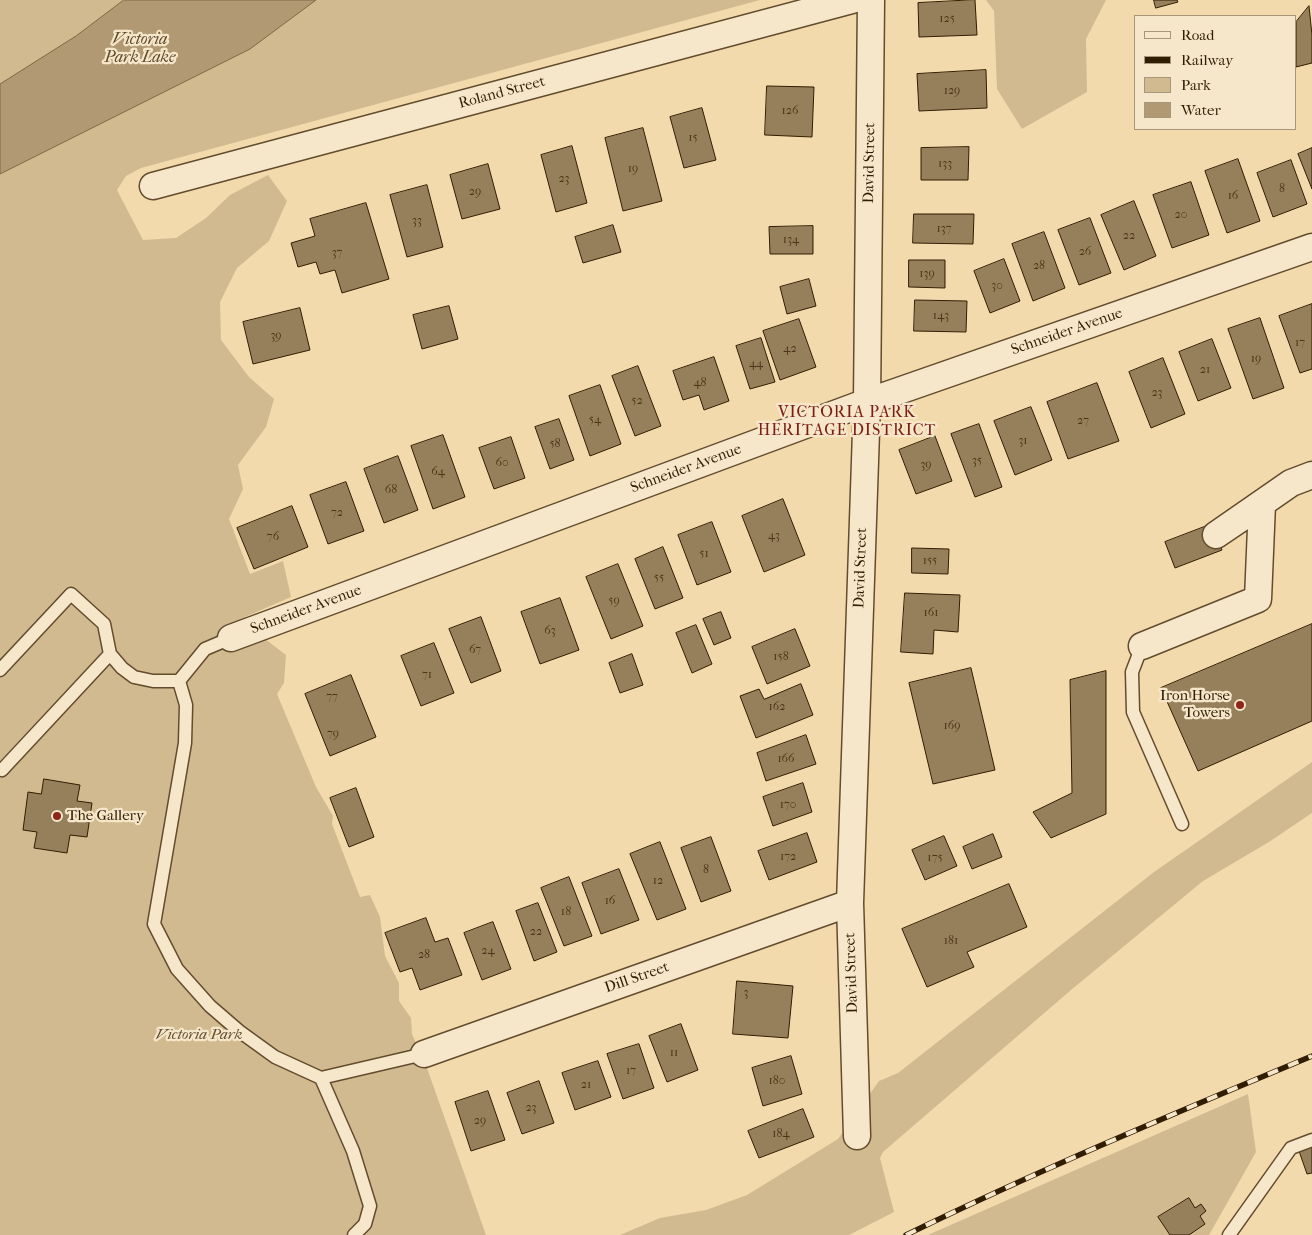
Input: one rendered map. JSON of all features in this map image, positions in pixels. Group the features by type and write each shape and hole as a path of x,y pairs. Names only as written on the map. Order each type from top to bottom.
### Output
{"street":[{"name":"Roland Street","path":"153,186 852,0"},
{"name":"David Street","path":"857,1136 850,903 867,402 872,0"},
{"name":"Schneider Avenue","path":"231,638 867,402 1312,247"},
{"path":"1142,646 1258,599 1262,504 1291,483 1312,475"},
{"name":"Dill Street","path":"424,1054 850,903"}],"lane":[{"path":"0,670 71,594 104,624 110,654 134,678 153,681 180,681"},
{"path":"180,681 205,649 231,638"},
{"path":"1142,646 1132,672 1133,712 1182,824"},
{"path":"0,769 2,770 110,654"},
{"path":"180,681 186,705 185,743 154,924 177,969 210,1006 239,1031 276,1057 321,1078 424,1054"},
{"path":"321,1078 353,1151 370,1206 366,1224 354,1235"},
{"path":"1229,1235 1291,1148 1312,1140"}],"green space":[{"name":"Victoria Park","path":"0,0 760,0 141,168 126,176 117,190 143,240 176,238 206,218 230,195 268,175 287,201 269,241 237,268 220,302 221,340 249,377 274,399 266,427 238,465 243,489 229,519 250,574 283,561 291,597 245,617 256,643 265,639 286,655 284,683 277,694 316,787 333,816 332,824 360,897 370,895 380,917 385,956 399,983 399,1001 411,1018 412,1034 427,1068 486,1235 0,1235"},
{"path":"986,0 1106,0 1086,39 1087,92 1022,129 997,89 994,11"},
{"path":"1312,762 1312,813 1269,842 1203,881 1071,990 883,1152 880,1158 894,1212 849,1235 620,1235 660,1218 706,1210 747,1195 838,1139 879,1081 898,1073 1154,872"},
{"path":"1248,1094 1256,1152 1209,1235 928,1235"}],"water":[{"name":"Victoria Park Lake","path":"124,0 316,0 250,49 0,174 0,84 76,36"}],"building":[{"path":"975,0 977,35 919,37 918,3"},
{"path":"1154,0 1177,0 1178,2 1156,8"},
{"path":"1309,6 1312,63 1297,67 1297,21"},
{"path":"986,70 987,108 919,111 917,74"},
{"path":"767,86 814,87 812,137 765,135"},
{"path":"702,108 716,160 684,168 670,117"},
{"path":"643,128 662,201 623,211 605,138"},
{"path":"572,146 587,203 556,212 541,155"},
{"path":"969,147 968,180 921,180 921,148"},
{"path":"1312,148 1312,189 1298,154"},
{"path":"1238,159 1260,221 1227,233 1205,171"},
{"path":"1291,160 1307,204 1273,217 1257,173"},
{"path":"488,164 500,209 462,219 450,175"},
{"path":"1191,182 1209,235 1172,248 1153,195"},
{"path":"427,185 443,247 407,257 390,195"},
{"path":"1134,201 1156,256 1124,270 1101,215"},
{"path":"366,203 389,279 342,293 335,270 320,274 316,262 298,267 291,243 315,236 310,219"},
{"path":"914,214 974,214 973,244 913,243"},
{"path":"1090,218 1111,273 1079,285 1058,230"},
{"path":"613,225 621,252 583,263 575,237"},
{"path":"813,226 813,254 770,254 769,227"},
{"path":"1044,232 1065,288 1033,301 1012,244"},
{"path":"1004,259 1020,301 990,313 974,271"},
{"path":"909,260 945,260 945,288 909,287"},
{"path":"809,279 816,306 787,314 780,287"},
{"path":"915,300 967,301 966,332 914,331"},
{"path":"1312,304 1312,369 1300,373 1279,316"},
{"path":"449,306 458,339 422,349 413,315"},
{"path":"300,308 310,350 253,364 243,322"},
{"path":"1260,318 1284,388 1253,399 1228,329"},
{"path":"799,319 816,367 780,380 763,331"},
{"path":"761,338 775,382 750,389 736,346"},
{"path":"1212,339 1231,388 1198,401 1179,352"},
{"path":"714,357 729,401 704,410 699,395 683,400 673,371"},
{"path":"1163,358 1185,414 1151,428 1129,372"},
{"path":"638,366 661,426 635,436 612,376"},
{"path":"1097,383 1119,441 1068,459 1047,402"},
{"path":"600,385 621,444 590,456 569,396"},
{"path":"1031,407 1052,460 1015,475 994,421"},
{"path":"559,419 574,460 550,469 535,427"},
{"path":"979,424 1002,487 975,497 951,434"},
{"path":"443,435 465,497 433,509 411,446"},
{"path":"935,436 952,481 916,494 899,450"},
{"path":"511,437 525,478 494,489 479,448"},
{"path":"398,456 418,510 384,523 364,469"},
{"path":"346,482 364,531 328,544 310,495"},
{"path":"783,499 805,555 764,572 742,516"},
{"path":"292,506 308,547 254,569 237,528"},
{"path":"712,522 731,572 697,585 678,535"},
{"path":"1212,524 1222,550 1175,568 1165,542"},
{"path":"663,547 683,598 655,609 635,559"},
{"path":"912,548 949,549 948,574 912,573"},
{"path":"618,564 643,626 611,639 586,577"},
{"path":"905,593 960,595 958,632 934,630 933,654 901,652"},
{"path":"560,598 579,650 540,664 521,612"},
{"path":"721,612 731,638 714,645 703,619"},
{"path":"481,617 501,671 471,683 449,629"},
{"name":"Iron Horse Towers","path":"1312,624 1312,721 1198,771 1161,688"},
{"path":"696,625 712,664 692,673 676,633"},
{"path":"795,629 810,666 767,684 752,647"},
{"path":"434,643 454,693 421,706 401,656"},
{"path":"632,654 643,685 620,693 609,663"},
{"path":"971,668 995,770 933,784 909,683"},
{"path":"1106,671 1106,814 1051,838 1033,812 1072,793 1070,680"},
{"path":"351,675 376,737 330,756 305,694"},
{"path":"801,684 813,715 756,738 740,696 759,689 764,699"},
{"path":"806,735 816,764 766,781 757,753"},
{"name":"The Gallery","path":"44,779 80,785 77,801 92,803 87,837 70,835 67,853 34,848 37,832 23,830 28,792 41,794"},
{"path":"803,783 812,812 773,826 763,797"},
{"path":"356,788 374,837 349,847 330,798"},
{"path":"807,833 817,862 769,880 758,851"},
{"path":"993,834 1002,857 972,869 963,847"},
{"path":"944,836 957,866 925,880 912,850"},
{"path":"711,837 731,891 701,902 681,848"},
{"path":"660,842 686,909 657,920 630,854"},
{"path":"619,869 639,920 601,934 582,883"},
{"path":"569,877 592,936 564,946 541,888"},
{"path":"1009,884 1027,927 967,952 974,967 927,987 902,929"},
{"path":"538,903 557,952 534,961 516,911"},
{"path":"426,918 435,942 448,938 462,975 420,990 412,968 400,972 385,933"},
{"path":"493,922 511,969 482,980 464,933"},
{"path":"737,981 793,986 788,1038 733,1034"},
{"path":"681,1024 698,1070 667,1082 649,1036"},
{"path":"639,1044 654,1088 623,1099 607,1054"},
{"path":"791,1056 802,1094 763,1106 752,1068"},
{"path":"598,1061 611,1097 575,1110 562,1073"},
{"path":"539,1081 554,1123 522,1134 507,1093"},
{"path":"488,1091 505,1140 471,1151 455,1102"},
{"path":"803,1109 814,1137 759,1158 748,1131"},
{"path":"1312,1144 1312,1173 1307,1174 1299,1151"},
{"path":"1189,1198 1195,1208 1201,1204 1206,1211 1200,1216 1205,1224 1189,1235 1170,1235 1158,1217"}],"railway":[{"path":"906,1235 1057,1165 1312,1056"}],"place":[{"name":"Iron Horse Towers","path":"1240,705"},
{"name":"The Gallery","path":"57,816"}],"district":[{"name":"VICTORIA PARK HERITAGE DISTRICT","path":"847,422"}]}
